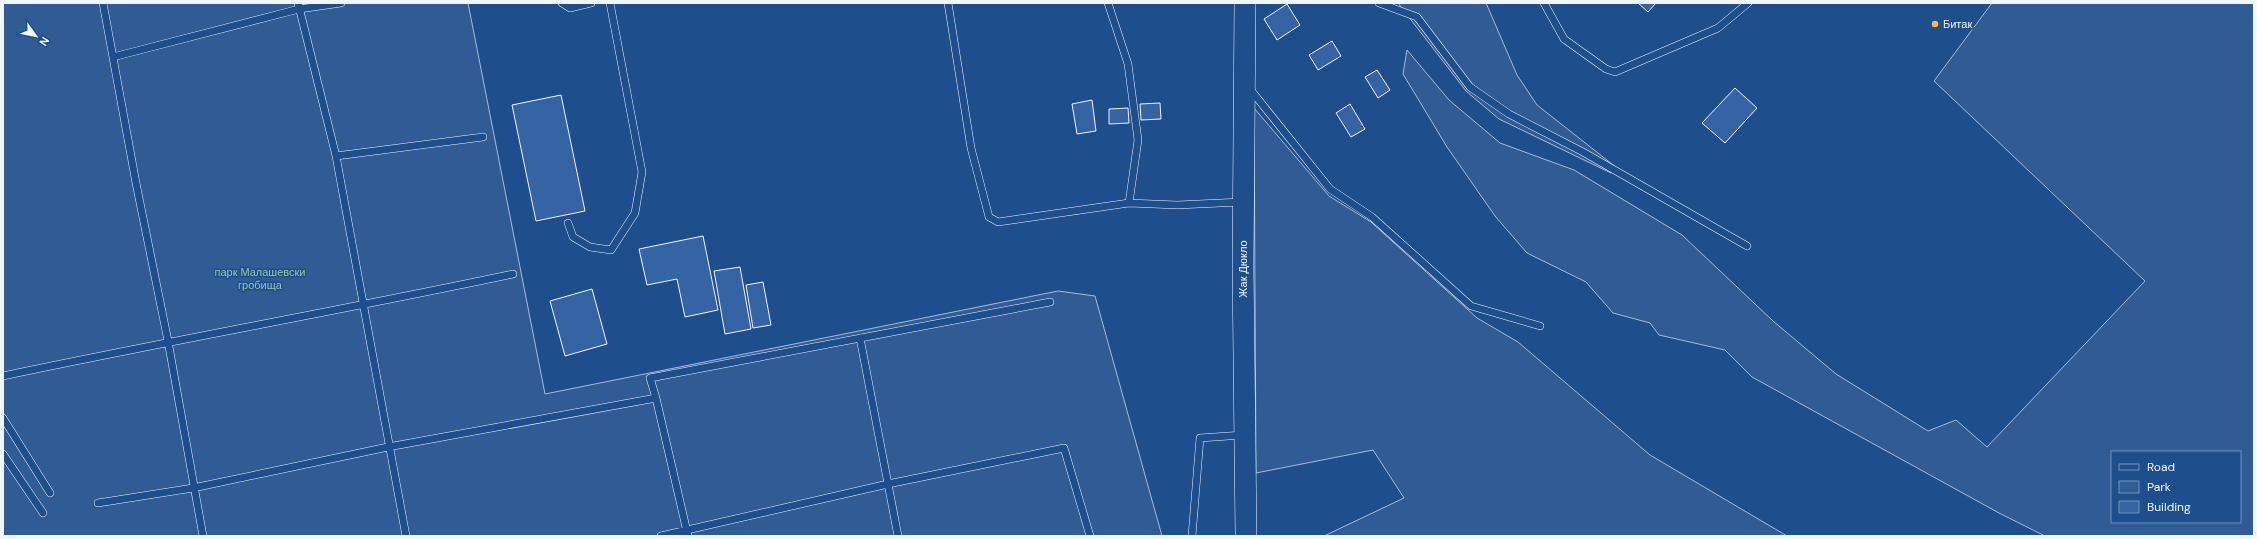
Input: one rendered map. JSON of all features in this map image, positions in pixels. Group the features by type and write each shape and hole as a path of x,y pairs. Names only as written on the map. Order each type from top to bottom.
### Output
{"street":[{"name":"Жак Дюкло","path":"1245,3 1244,202 1246,536"}],"lane":[{"path":"103,3 136,182 168,341 193,488 203,536"},
{"path":"113,57 299,6 341,3"},
{"path":"562,3 570,8 591,3"},
{"path":"568,223 573,237 590,247 611,250 634,213 642,172 610,3"},
{"path":"948,3 971,148 989,217 998,222 1129,203 1177,205 1244,202"},
{"path":"1108,3 1128,64 1138,140 1129,203"},
{"path":"1379,3 1417,17 1470,87 1508,114 1583,152 1747,246"},
{"path":"1544,3 1564,39 1606,69 1615,72 1718,28 1748,3"},
{"path":"299,6 336,156 388,447 406,536"},
{"path":"1245,82 1330,189 1372,217 1471,306 1540,326"},
{"path":"336,156 483,137"},
{"path":"3,376 168,341 364,306 513,274"},
{"path":"687,533 650,378 1050,302"},
{"path":"860,338 898,536"},
{"path":"98,503 193,488 388,447 656,398"},
{"path":"3,418 50,492"},
{"path":"1192,536 1200,438 1245,435"},
{"path":"661,536 687,533 888,484 1064,448 1090,536"},
{"path":"3,454 43,513"}],"green space":[{"name":"парк Малашевски гробища","path":"3,3 468,3 545,394 1058,291 1095,296 1162,536 3,536"},
{"path":"1398,3 1486,3 1517,75 1537,105 1617,168 1611,173 1499,119 1466,91"},
{"path":"1992,3 2254,3 2254,536 2045,536 1999,513 1752,377 1725,350 1659,335 1650,323 1613,313 1586,282 1527,253 1495,216 1447,147 1403,74 1407,50 1449,100 1500,143 1574,170 1682,235 1773,321 1836,374 1928,431 1956,420 1987,447 2145,281 1934,81"},
{"path":"1254,108 1329,196 1371,222 1477,318 1518,342 1650,455 1787,536 1324,536 1404,498 1373,450 1256,473"}],"building":[{"path":"1638,3 1656,3 1648,12"},
{"path":"1287,4 1300,25 1277,40 1264,19"},
{"path":"1332,41 1341,56 1318,70 1309,55"},
{"path":"1377,70 1390,90 1378,98 1365,77"},
{"path":"1735,88 1757,108 1725,143 1702,123"},
{"path":"561,95 585,211 536,221 512,105"},
{"path":"1092,100 1096,131 1077,134 1072,104"},
{"path":"1160,103 1161,119 1141,120 1140,104"},
{"path":"1350,104 1365,129 1351,137 1336,113"},
{"path":"1128,108 1129,123 1109,124 1109,109"},
{"path":"703,236 718,310 685,317 677,279 647,285 639,249"},
{"path":"740,267 751,329 725,334 714,271"},
{"path":"763,282 771,325 753,328 746,285"},
{"path":"592,289 607,344 565,356 550,301"}],"place":[{"name":"Битак","path":"1935,24"}]}
